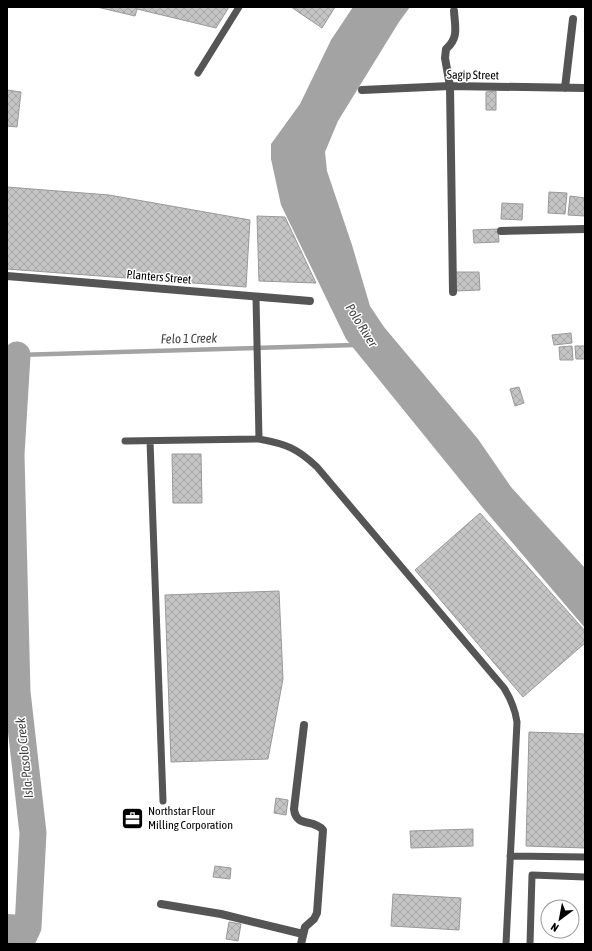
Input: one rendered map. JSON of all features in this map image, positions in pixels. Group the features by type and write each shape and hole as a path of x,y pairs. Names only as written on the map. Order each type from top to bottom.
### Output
{"street":[{"path":"453,292 450,86 445,58 446,49 456,38 454,11"},
{"path":"565,88 573,19"},
{"name":"Sagip Street","path":"362,90 450,86 585,88"},
{"path":"502,232 585,229"},
{"name":"Planters Street","path":"7,276 310,301"},
{"path":"301,944 305,927 314,919 317,913 323,830 320,827 298,820 295,816 294,809 304,726"},
{"path":"161,904 221,914 303,934"}],"lane":[{"path":"198,73 239,7"},
{"path":"256,297 259,439"},
{"path":"125,441 259,439 276,442 291,447 304,455 317,467 504,688 516,710 517,722 506,944"},
{"path":"150,441 163,801"},
{"path":"510,856 585,857"},
{"path":"530,944 532,875 585,877"}],"water":[{"name":"Polo River","path":"353,7 410,7 399,22 338,121 325,152 327,171 352,245 370,306 384,327 478,439 511,487 585,568 585,628 483,508 346,339 281,205 271,159 271,144 300,104 331,40"},
{"path":"28,912 35,916 32,944 7,944 7,914 23,915"}],"building":[{"path":"97,7 229,7 216,28 137,9 135,16"},
{"path":"291,7 335,7 322,28"},
{"path":"7,90 21,92 17,127 7,126"},
{"path":"496,91 496,110 486,110 486,92"},
{"path":"7,187 109,195 250,220 246,287 7,269"},
{"path":"549,192 567,193 565,214 548,213"},
{"path":"570,196 585,198 585,216 568,215"},
{"path":"502,203 523,204 522,220 501,219"},
{"path":"257,216 285,217 316,283 259,281"},
{"path":"498,229 499,242 474,243 473,230"},
{"path":"455,272 479,272 480,290 456,291"},
{"path":"571,333 572,343 554,345 552,335"},
{"path":"572,346 573,360 560,360 559,347"},
{"path":"575,346 585,346 585,359 576,359"},
{"path":"519,387 524,403 515,406 510,389"},
{"path":"172,454 201,454 202,503 173,503"},
{"path":"480,513 585,631 585,643 523,697 415,570"},
{"path":"279,591 283,679 268,759 171,762 165,595"},
{"path":"529,732 585,734 585,848 526,846"},
{"path":"276,798 288,800 286,815 274,813"},
{"path":"473,829 473,846 411,848 410,831"},
{"path":"215,866 231,868 230,879 213,877"},
{"path":"393,894 461,898 459,930 391,926"},
{"path":"229,922 241,924 238,941 226,939"}],"waterway":[{"name":"Felo 1 Creek","path":"7,354 17,355 355,345"},
{"name":"Isla-Pasolo Creek","path":"17,355 11,455 17,692 33,833 28,927 20,944"}],"place":[{"name":"Northstar Flour Milling Corporation","path":"133,818"}]}
